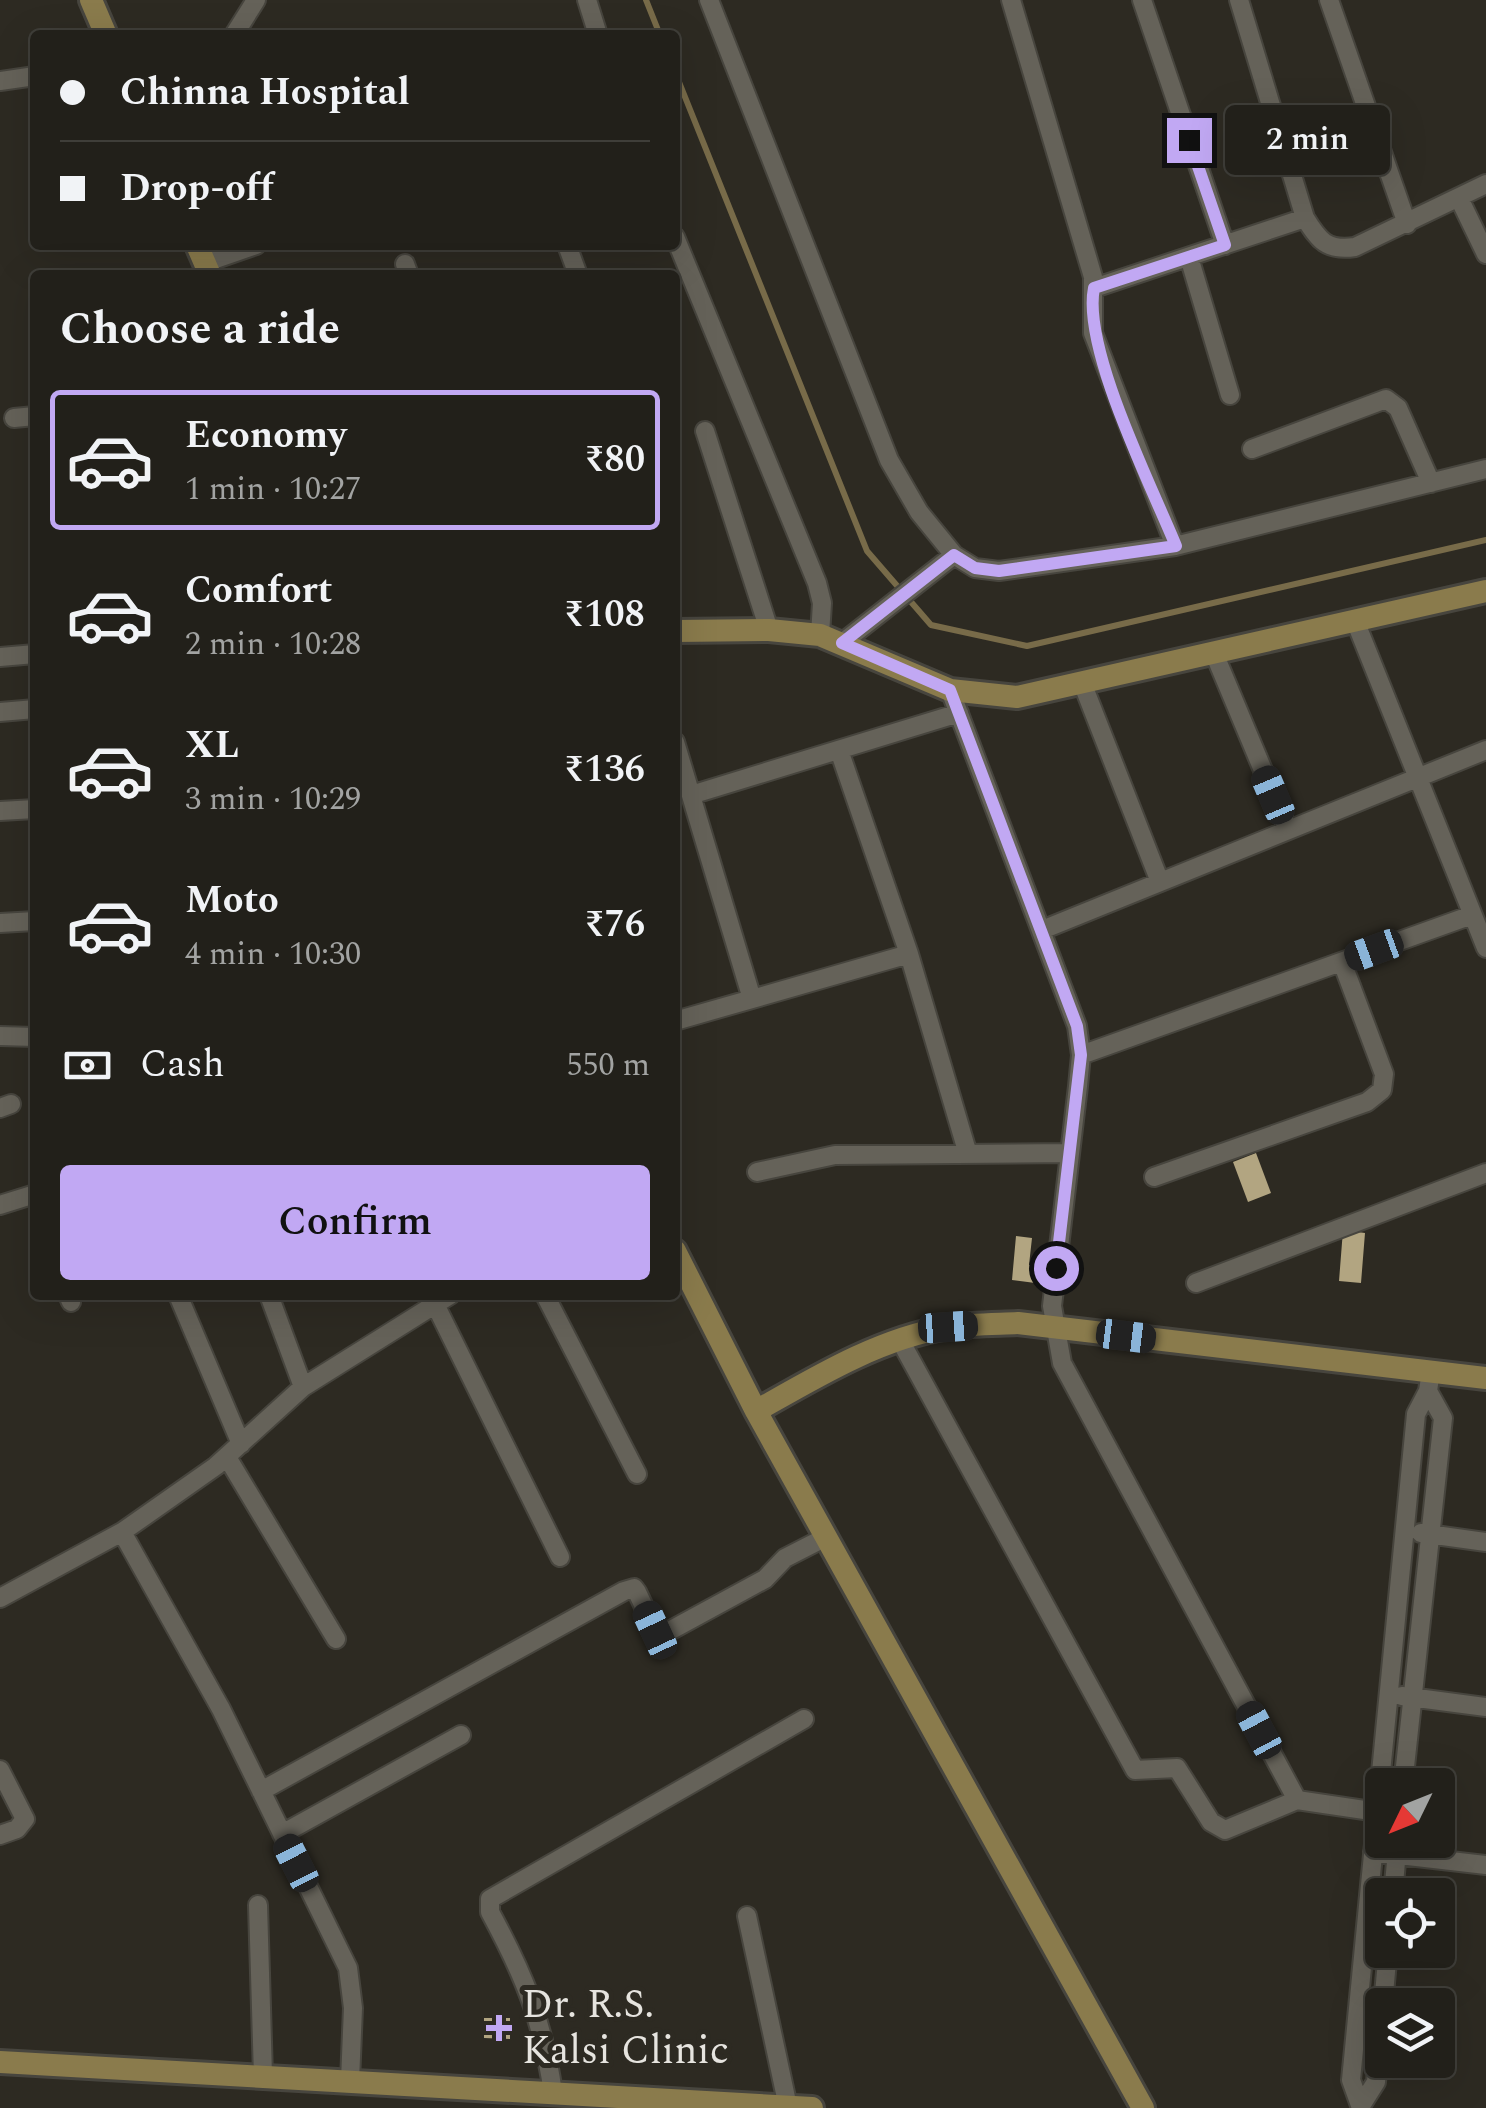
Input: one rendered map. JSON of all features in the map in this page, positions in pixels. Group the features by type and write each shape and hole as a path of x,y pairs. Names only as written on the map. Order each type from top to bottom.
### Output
{"main road":[{"path":"90,0 104,30"},
{"path":"680,632 769,630 831,639 950,690 1017,697 1486,591"},
{"path":"680,1261 756,1411 1142,2108"},
{"path":"756,1411 845,1361 900,1340 948,1327 1018,1322 1430,1381 1486,1378"},
{"path":"0,2062 705,2105 812,2108"}],"street":[{"path":"237,30 256,0"},
{"path":"587,0 596,30"},
{"path":"709,0 889,460 912,501 954,555 975,568 999,571 1176,546 1486,469"},
{"path":"1011,0 1094,288 1093,333 1176,546"},
{"path":"1142,0 1225,245"},
{"path":"1239,0 1305,218 1324,245 1337,250 1355,247 1486,184"},
{"path":"1329,0 1407,224"},
{"path":"0,81 30,77"},
{"path":"1459,198 1486,254"},
{"path":"1094,288 1305,218"},
{"path":"680,248 817,582 831,639 863,625 954,555"},
{"path":"203,261 239,250"},
{"path":"1188,257 1230,395"},
{"path":"1252,449 1386,398 1398,408 1431,483"},
{"path":"14,418 30,416"},
{"path":"705,430 769,630"},
{"path":"1356,623 1486,948"},
{"path":"1214,653 1288,830"},
{"path":"0,657 30,654"},
{"path":"1083,685 1160,882"},
{"path":"950,690 1068,996 1081,1055 1052,1327 1069,1380 1297,1800"},
{"path":"0,712 30,709"},
{"path":"691,795 959,714"},
{"path":"839,750 908,954 968,1151"},
{"path":"1042,930 1486,750"},
{"path":"680,759 752,999"},
{"path":"0,811 30,808"},
{"path":"1081,1055 1472,914"},
{"path":"0,923 30,921"},
{"path":"680,1020 908,954"},
{"path":"1154,1177 1367,1102 1382,1090 1384,1074 1342,962"},
{"path":"0,1036 30,1036"},
{"path":"757,1172 811,1158 968,1151 1070,1153"},
{"path":"1196,1282 1486,1174"},
{"path":"0,1205 30,1199"},
{"path":"180,1300 234,1450 336,1639"},
{"path":"271,1300 303,1387"},
{"path":"0,1598 122,1532 234,1450 303,1387 443,1300 560,1557"},
{"path":"548,1300 637,1474"},
{"path":"900,1340 1135,1770 1177,1768 1211,1822 1226,1830 1297,1800 1365,1810"},
{"path":"1382,1768 1416,1414 1430,1381"},
{"path":"1406,1768 1443,1418 1430,1381"},
{"path":"1406,1531 1486,1542"},
{"path":"122,1532 261,1792 348,1968 354,2008 350,2081"},
{"path":"261,1792 624,1590 638,1592 655,1630 662,1635 765,1579 785,1558 826,1537"},
{"path":"1389,1695 1486,1707"},
{"path":"553,2093 538,2011 527,1980 490,1912 490,1899 804,1719"},
{"path":"282,1834 462,1734"},
{"path":"0,1770 25,1820 17,1829 0,1835"},
{"path":"1362,2106 1350,2080 1372,1858"},
{"path":"1450,1858 1486,1865"},
{"path":"258,1905 263,2076"},
{"path":"747,1916 788,2107"},
{"path":"1362,2106 1376,2078"}],"building":[{"path":"1256,1153 1271,1193 1248,1202 1233,1162"},
{"path":"1343,1230 1365,1233 1361,1283 1339,1281"},
{"path":"1016,1236 1032,1238 1029,1265 1045,1266 1043,1284 1012,1280"},
{"path":"484,2018 510,2018 510,2039 484,2038"}],"waterway":[{"path":"646,0 658,30"},
{"path":"680,84 867,551 931,625 1027,646 1486,540"}],"place":[{"name":"Dr. R.S. Kalsi Clinic","path":"499,2028"}],"route":[{"path":"1056,1268 1081,1055 1068,996 950,690 903,673 842,643 954,555 975,568 999,571 1176,546 1100,353 1090,316 1094,288 1225,245 1189,140"}]}
